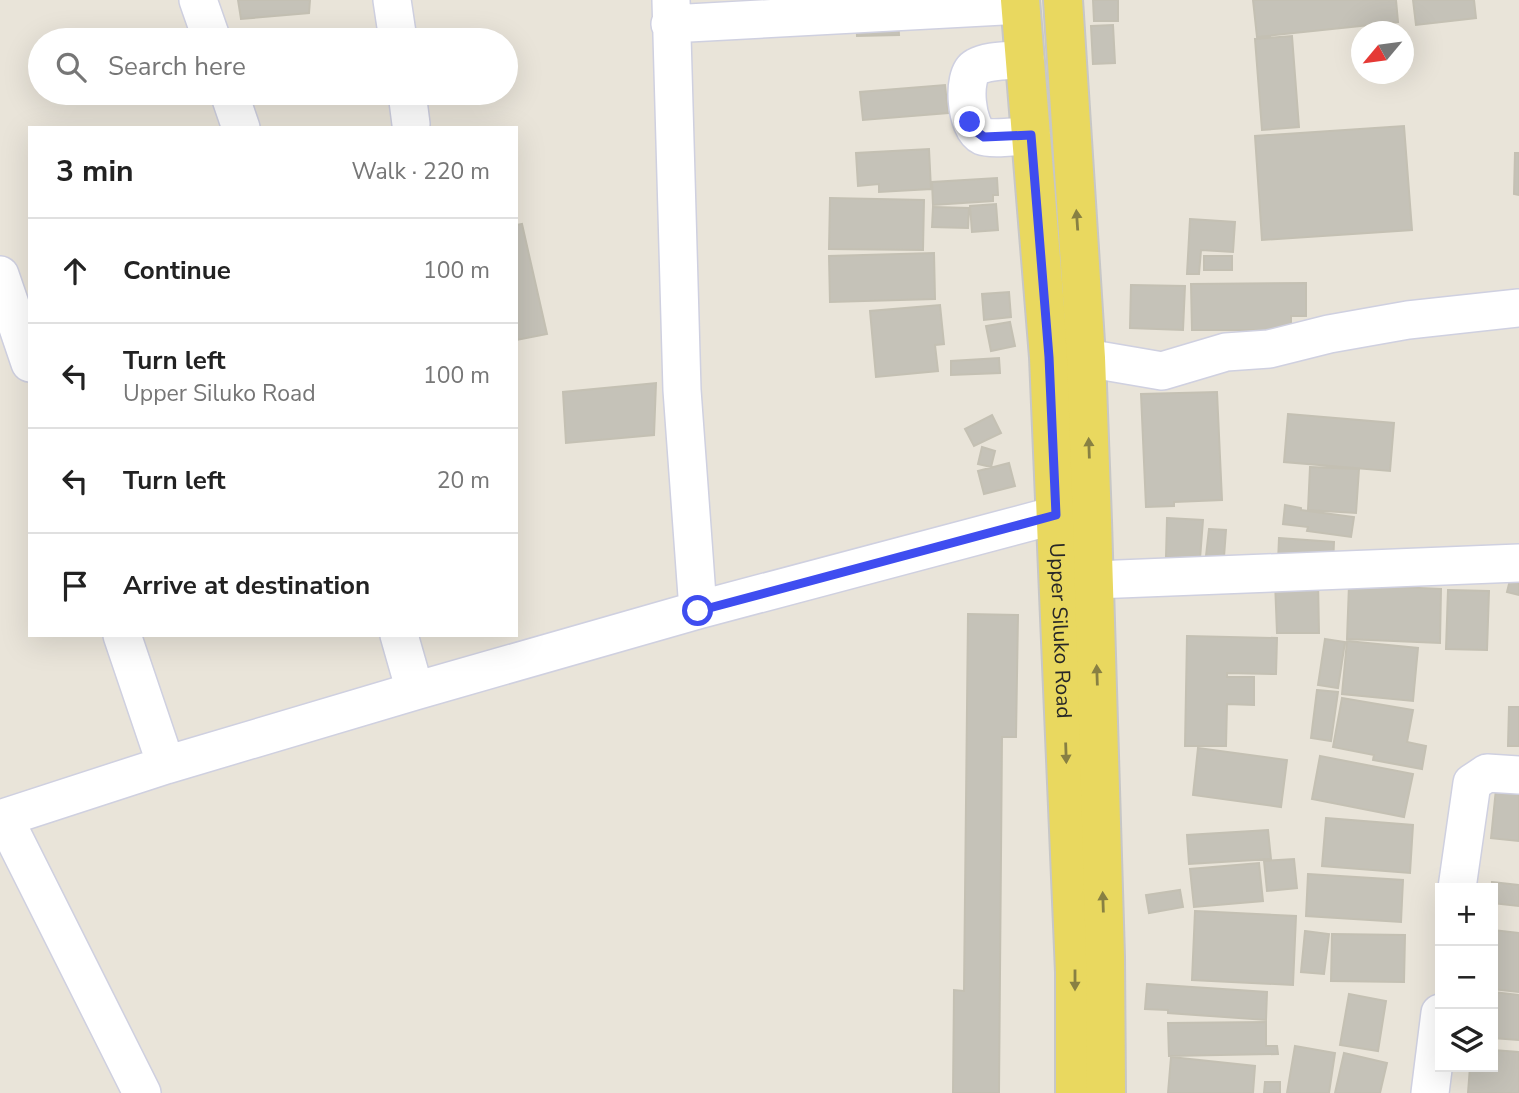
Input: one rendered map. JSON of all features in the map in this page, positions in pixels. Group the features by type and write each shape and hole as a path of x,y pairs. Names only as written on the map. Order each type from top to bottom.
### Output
{"main road":[{"name":"Upper Siluko Road","path":"1063,0 1086,358 1105,957 1106,1093"},
{"name":"Upper Siluko Road","path":"1020,3 1049,357 1076,972 1075,1093"}],"street":[{"path":"198,0 208,28"},
{"path":"392,0 396,28"},
{"path":"698,611 682,390 671,12 1020,3"},
{"path":"1025,59 978,65 970,72 966,81 970,122 977,132 984,137 1031,135"},
{"path":"233,105 240,126"},
{"path":"0,275 28,357"},
{"path":"1086,358 1162,371 1226,352 1269,349 1329,334 1408,320 1519,308"},
{"path":"130,1090 2,818 166,765 415,691 698,611 1056,515"},
{"path":"1094,580 1519,563"},
{"path":"123,637 166,765"},
{"path":"400,637 415,691"},
{"path":"1458,883 1472,783 1487,773 1519,775"},
{"path":"1430,1093 1435,1053"}],"building":[{"path":"238,0 310,0 309,13 241,19"},
{"path":"1093,0 1118,0 1118,21 1094,21"},
{"path":"1253,0 1396,0 1398,21 1351,21 1351,27 1257,37"},
{"path":"1413,0 1474,0 1476,18 1416,25"},
{"path":"856,19 898,19 899,35 857,36"},
{"path":"1113,25 1115,63 1093,64 1091,26"},
{"path":"1292,36 1299,127 1262,130 1255,39"},
{"path":"945,85 948,113 863,120 860,92"},
{"path":"1404,126 1412,230 1262,240 1255,136"},
{"path":"929,149 931,189 879,192 879,184 858,186 856,153"},
{"path":"1515,153 1519,153 1519,195 1514,194"},
{"path":"997,178 998,195 993,195 993,201 933,205 932,182"},
{"path":"830,198 924,200 923,250 829,249"},
{"path":"996,204 998,230 972,232 970,206"},
{"path":"933,207 969,208 968,228 932,227"},
{"path":"1190,219 1235,222 1233,252 1201,250 1199,274 1187,274"},
{"path":"522,224 547,334 518,340 518,225"},
{"path":"934,253 935,299 830,302 829,256"},
{"path":"1204,256 1232,256 1232,270 1204,270"},
{"path":"1306,283 1306,316 1291,316 1291,330 1192,330 1191,284"},
{"path":"1131,285 1185,286 1183,330 1130,328"},
{"path":"1009,292 1011,317 984,320 982,294"},
{"path":"940,305 944,344 935,345 938,371 876,377 870,311"},
{"path":"1010,322 1015,346 991,351 986,326"},
{"path":"999,358 1000,373 951,375 951,361"},
{"path":"656,383 654,435 566,443 563,392"},
{"path":"1217,392 1222,500 1174,502 1174,506 1146,507 1141,394"},
{"path":"1288,414 1394,423 1390,471 1284,462"},
{"path":"992,415 1001,433 974,446 965,429"},
{"path":"982,447 995,451 991,467 978,464"},
{"path":"1009,463 1015,486 984,494 978,471"},
{"path":"1310,467 1359,469 1356,513 1308,510"},
{"path":"1285,505 1301,510 1354,517 1351,537 1307,531 1308,527 1283,524"},
{"path":"1167,518 1203,520 1200,559 1166,557"},
{"path":"1209,529 1226,530 1224,557 1206,556"},
{"path":"1279,538 1334,542 1333,565 1278,562"},
{"path":"1512,572 1519,574 1519,595 1507,592"},
{"path":"1318,580 1319,633 1277,633 1275,581"},
{"path":"1349,585 1441,589 1440,643 1347,639"},
{"path":"1448,590 1489,591 1487,650 1446,649"},
{"path":"968,614 1018,615 1016,737 1002,737 999,1093 953,1093 954,990 964,991"},
{"path":"1187,636 1277,638 1276,674 1227,673 1227,677 1254,677 1254,705 1227,704 1226,746 1185,746"},
{"path":"1325,639 1345,642 1338,688 1318,685"},
{"path":"1347,641 1418,648 1413,701 1342,694"},
{"path":"1317,690 1338,692 1331,741 1311,738"},
{"path":"1342,698 1413,710 1407,742 1426,746 1422,769 1373,760 1374,755 1333,747"},
{"path":"1509,707 1519,707 1519,746 1508,746"},
{"path":"1198,748 1287,760 1281,807 1193,795"},
{"path":"1320,756 1413,774 1404,817 1312,799"},
{"path":"1496,789 1519,791 1519,841 1491,838"},
{"path":"1326,818 1413,825 1410,873 1322,866"},
{"path":"1268,830 1271,859 1189,864 1187,835"},
{"path":"1294,859 1297,888 1267,891 1264,861"},
{"path":"1259,863 1263,901 1194,907 1190,869"},
{"path":"1308,874 1403,880 1401,922 1306,916"},
{"path":"1492,882 1519,885 1519,906 1498,904 1498,883"},
{"path":"1180,890 1183,907 1149,913 1146,895"},
{"path":"1195,911 1296,916 1293,985 1192,980"},
{"path":"1305,931 1329,934 1324,974 1301,972"},
{"path":"1498,931 1519,933 1519,992 1498,990"},
{"path":"1332,934 1405,935 1404,982 1331,981"},
{"path":"1147,984 1267,992 1266,1020 1145,1009"},
{"path":"1498,993 1519,995 1519,1040 1498,1038"},
{"path":"1349,994 1386,1001 1378,1051 1340,1045"},
{"path":"1266,1022 1266,1046 1277,1046 1278,1054 1169,1056 1168,1023"},
{"path":"1295,1046 1335,1053 1329,1093 1287,1093"},
{"path":"1498,1050 1519,1052 1519,1093 1468,1093 1470,1072 1498,1072"},
{"path":"1344,1053 1387,1063 1380,1093 1335,1093"},
{"path":"1171,1057 1255,1066 1253,1093 1168,1093"},
{"path":"1265,1082 1280,1082 1280,1093 1264,1093"}],"route":[{"path":"698,611 1056,515 1049,357 1031,135 984,137 970,122"}]}
